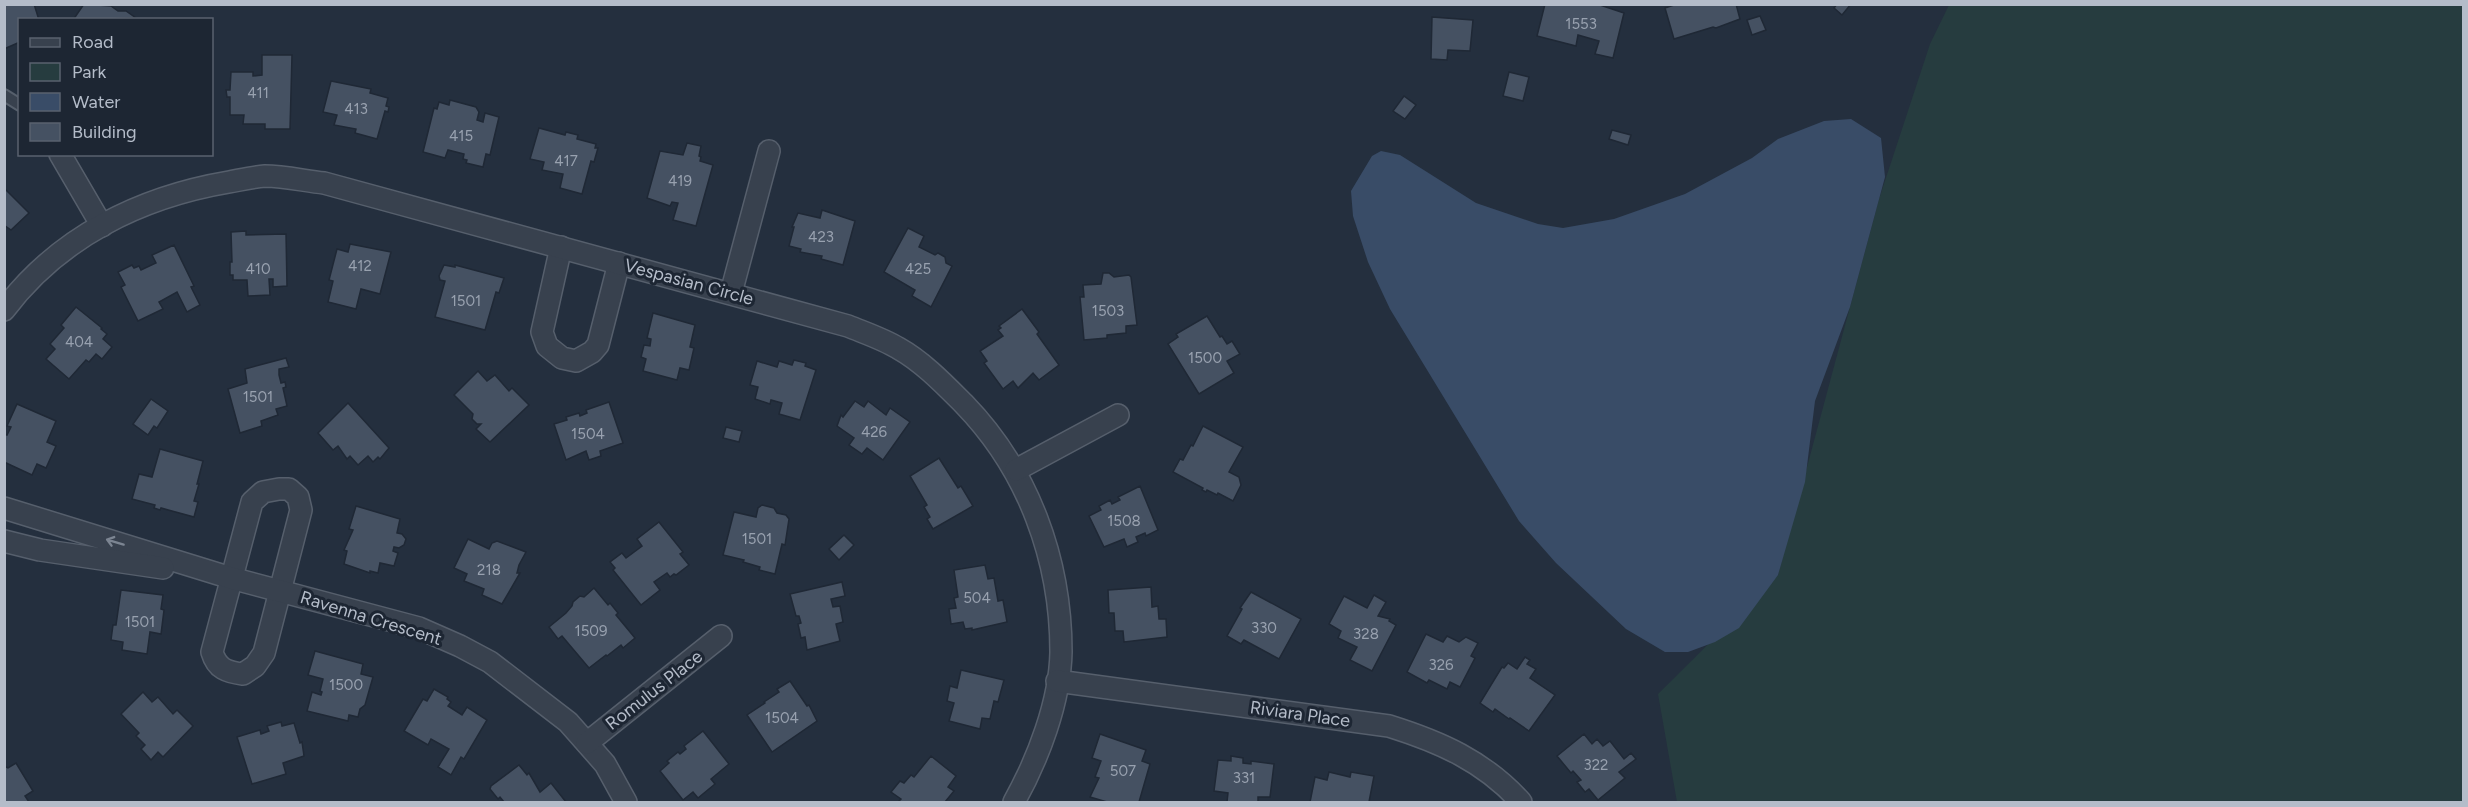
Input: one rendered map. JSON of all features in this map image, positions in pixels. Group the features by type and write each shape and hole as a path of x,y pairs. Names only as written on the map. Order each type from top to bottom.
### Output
{"street":[{"path":"730,293 769,151"},
{"path":"61,156 102,226"},
{"name":"Vespasian Circle","path":"4,310 22,286 50,259 84,234 157,200 199,187 265,176 324,183 561,247 848,326 899,348 936,375 979,419 1016,470 1040,521 1056,590 1061,653 1052,711 1032,770 1014,802"},
{"path":"561,247 542,332 547,346 562,358 576,361 592,352 597,345 619,263"},
{"path":"1016,470 1118,415"},
{"path":"289,489 298,497 301,510 264,653 255,666 243,674 227,672 215,662 212,652 231,578 252,502 263,492 289,489"},
{"name":"Ravenna Crescent","path":"4,508 231,578 419,628 460,646 490,662 568,722 605,764 626,802"},
{"name":"Ravenna Crescent","path":"4,541 40,550 231,578"},
{"name":"Romulus Place","path":"587,743 721,636"},
{"name":"Riviara Place","path":"1057,681 1389,726 1432,739 1478,764 1521,802"}],"lane":[{"path":"4,95 18,104"}],"green space":[{"path":"1949,5 2463,5 2463,802 1677,802 1658,694 1778,575 1879,199 1930,44"}],"water":[{"path":"1851,119 1881,138 1885,177 1850,307 1815,401 1805,482 1778,575 1739,628 1715,642 1688,652 1665,652 1626,629 1556,563 1519,521 1390,309 1368,262 1353,216 1351,191 1372,156 1381,151 1400,155 1476,203 1538,224 1563,228 1614,219 1685,194 1752,158 1778,139 1824,121"}],"building":[{"path":"34,4 38,18 18,18 18,43 4,49 4,5"},
{"path":"84,4 111,6 118,11 126,11 136,18 74,18"},
{"path":"1545,4 1597,4 1624,13 1613,58 1595,54 1599,41 1578,35 1576,46 1537,36"},
{"path":"1677,4 1736,4 1740,19 1674,39 1665,8"},
{"path":"1837,4 1851,4 1842,15 1834,8"},
{"path":"1760,16 1766,30 1752,35 1747,20"},
{"path":"1432,17 1473,20 1470,51 1448,50 1447,60 1431,59"},
{"path":"262,55 292,55 290,129 265,129 265,124 243,124 244,115 230,115 230,97 227,97 226,90 230,90 231,72 253,72 253,76 262,75"},
{"path":"1509,72 1529,77 1523,101 1503,96"},
{"path":"331,81 371,89 370,93 388,98 386,106 389,107 388,112 385,111 377,139 355,133 356,129 334,125 337,115 323,112"},
{"path":"1404,96 1416,105 1405,119 1393,111"},
{"path":"450,100 476,107 479,112 477,120 483,122 485,113 499,117 490,155 486,154 483,167 466,163 467,160 463,159 464,154 448,150 445,158 423,152 434,108 437,109 439,102 449,105"},
{"path":"539,128 565,135 566,132 578,135 577,139 596,144 595,148 598,148 594,162 591,161 582,194 560,188 563,174 542,170 544,162 530,159"},
{"path":"1612,130 1631,135 1628,145 1609,139"},
{"path":"687,143 701,146 700,161 713,165 696,226 673,220 678,203 672,202 670,206 647,198 660,151 683,155"},
{"path":"4,188 29,213 11,230 4,225"},
{"path":"822,210 855,221 843,265 821,259 822,256 800,252 801,249 789,246 794,227 792,227 798,213 820,218"},
{"path":"908,228 924,236 919,247 945,257 946,263 952,266 931,307 912,296 915,290 884,272"},
{"path":"246,231 246,235 286,234 287,286 273,287 273,279 269,279 270,295 248,296 247,280 233,280 233,275 230,275 231,232"},
{"path":"350,244 391,252 380,294 361,289 356,309 328,302 333,281 329,280 337,249 348,252"},
{"path":"174,245 194,286 191,287 200,305 187,312 177,292 159,302 163,309 138,321 121,287 125,285 118,272 132,265 134,268 139,266 141,270 156,263 152,255"},
{"path":"444,265 455,267 455,265 504,278 499,293 496,292 485,330 435,317 445,281 440,280 439,276"},
{"path":"1103,273 1109,273 1114,277 1129,275 1131,277 1137,325 1126,326 1126,333 1107,335 1107,338 1084,340 1080,297 1084,297 1083,285 1101,284"},
{"path":"76,307 102,328 107,334 103,339 112,347 102,359 96,354 89,362 86,360 69,379 46,359 55,349 50,344 64,328 61,325"},
{"path":"1022,309 1059,365 1039,380 1033,373 1018,388 1013,381 1003,389 984,363 987,361 980,351 1003,336 998,330 1001,328 999,326"},
{"path":"653,313 695,325 690,347 694,348 689,370 680,368 677,380 643,371 646,359 641,357 644,345 650,346 651,339 647,338"},
{"path":"1207,316 1220,337 1222,336 1227,344 1232,341 1240,354 1227,361 1234,373 1199,394 1168,344 1178,337 1176,334"},
{"path":"286,358 289,367 279,369 279,375 281,383 285,382 286,387 283,388 287,406 276,409 278,415 261,421 262,426 240,433 228,389 247,383 245,369"},
{"path":"794,360 806,363 805,366 816,370 800,420 779,414 782,403 771,400 770,404 755,399 758,387 750,385 757,361 777,367 779,361 792,365"},
{"path":"478,371 487,381 495,375 509,391 512,388 529,405 490,442 476,429 481,424 477,424 472,419 473,414 454,395"},
{"path":"151,399 168,411 157,428 154,426 148,435 133,424"},
{"path":"855,401 864,407 868,401 886,415 890,408 910,422 883,460 867,448 862,454 849,445 854,438 837,426 841,415 843,417"},
{"path":"609,402 623,443 600,451 601,456 589,460 586,451 566,460 554,424 579,413 580,416 587,413 586,410"},
{"path":"348,403 389,448 380,459 378,457 373,462 368,456 358,465 350,456 347,459 338,446 333,450 318,433"},
{"path":"17,404 56,421 47,442 56,446 46,468 37,464 32,475 4,462 4,434 7,435 11,427 7,426"},
{"path":"1203,426 1243,447 1229,472 1239,477 1241,485 1233,501 1218,493 1217,495 1207,490 1206,492 1202,490 1203,488 1173,472 1180,459 1183,460 1191,445 1193,446"},
{"path":"726,427 742,431 739,442 723,438"},
{"path":"160,449 203,461 194,501 198,502 194,517 161,508 160,510 154,508 155,505 132,499 139,474 152,477"},
{"path":"939,458 958,488 961,486 973,506 933,529 924,507 927,505 910,476"},
{"path":"1140,486 1158,530 1146,536 1145,533 1136,537 1138,542 1127,547 1124,539 1104,547 1089,516 1101,510 1099,506 1110,500 1112,504 1120,500 1118,497"},
{"path":"762,505 774,508 777,513 786,515 789,519 785,545 782,544 775,574 759,570 760,567 743,562 744,560 723,555 734,512 756,517 758,508"},
{"path":"356,506 400,519 397,533 402,534 406,539 404,545 399,548 394,547 393,551 398,553 394,566 380,563 378,573 370,571 370,573 344,564 347,551 344,550 353,530 349,529"},
{"path":"659,522 683,552 680,554 689,565 676,575 670,577 667,573 654,582 660,590 641,605 613,570 615,568 610,562 622,553 626,558 642,546 637,539"},
{"path":"844,535 854,545 839,560 829,549"},
{"path":"468,539 489,549 492,543 497,541 526,552 519,565 517,573 520,573 502,604 482,595 484,589 464,581 467,574 454,568"},
{"path":"985,565 988,579 994,578 998,601 1003,600 1007,622 972,630 972,628 965,629 963,622 951,624 949,609 956,608 954,598 958,597 954,570"},
{"path":"842,582 845,596 831,599 833,607 840,606 843,622 836,624 840,641 807,650 805,637 801,638 798,624 801,623 799,616 796,616 790,594"},
{"path":"1151,587 1152,607 1158,606 1159,619 1166,619 1167,637 1124,642 1123,631 1115,631 1114,613 1109,613 1108,590"},
{"path":"594,588 608,605 610,603 618,613 616,615 635,638 623,648 621,645 589,668 562,636 558,639 549,627 566,613 573,602 580,596 584,597"},
{"path":"121,590 163,595 161,634 150,632 147,654 122,650 123,642 111,640 113,625 116,625"},
{"path":"1251,592 1301,619 1279,659 1244,640 1241,644 1227,636 1242,609 1240,608"},
{"path":"1374,595 1386,602 1378,616 1390,619 1389,621 1396,625 1372,671 1350,660 1357,647 1338,638 1341,631 1329,624 1344,596 1367,608"},
{"path":"1426,634 1443,642 1447,636 1459,642 1466,637 1478,643 1471,656 1475,658 1460,687 1450,682 1447,689 1429,680 1427,683 1407,672"},
{"path":"315,651 363,664 361,674 373,677 365,705 360,709 358,717 349,715 348,721 307,711 312,692 321,695 322,692 320,691 323,679 308,675"},
{"path":"1525,657 1530,660 1527,664 1536,669 1530,678 1555,695 1529,731 1495,709 1493,712 1480,703 1502,667 1504,668 1508,663 1517,669"},
{"path":"961,670 1004,680 998,702 994,701 990,719 982,718 980,729 949,721 954,703 947,701 950,686 957,688"},
{"path":"790,681 807,706 809,705 817,721 772,752 747,715 779,692 777,689"},
{"path":"434,689 448,697 447,699 451,702 448,706 462,715 467,707 487,720 464,759 461,757 451,775 438,767 449,749 431,739 428,745 404,731 423,699 427,701"},
{"path":"143,692 152,702 158,697 173,714 177,710 193,726 163,757 158,752 151,760 141,749 145,745 136,736 139,733 121,714"},
{"path":"281,722 282,726 294,723 300,743 302,742 304,756 283,763 286,774 252,784 237,737 260,730 261,734 269,731 267,726"},
{"path":"703,731 729,764 711,779 715,784 698,798 693,792 683,800 660,771 669,763 667,761 686,749 684,746"},
{"path":"1100,734 1146,750 1142,761 1150,764 1139,802 1107,802 1090,797 1099,778 1095,777 1101,761 1092,758"},
{"path":"1584,734 1592,744 1597,739 1603,746 1610,741 1624,759 1631,753 1636,759 1619,772 1625,778 1598,800 1589,789 1585,792 1577,782 1581,780 1573,771 1571,773 1557,756"},
{"path":"931,756 956,776 948,787 954,791 945,802 898,802 901,799 891,792 900,781 904,783 911,775 914,777"},
{"path":"1231,756 1243,758 1243,763 1251,764 1251,761 1274,764 1270,797 1258,797 1258,802 1227,802 1228,793 1214,791 1218,760 1231,761"},
{"path":"16,763 33,791 25,796 29,802 4,802 4,766 8,768"},
{"path":"519,765 527,775 529,773 540,792 551,783 566,802 504,802 500,797 498,799 490,789 491,786"},
{"path":"1329,772 1350,777 1351,772 1374,776 1369,802 1310,802 1315,777 1327,780"}]}
